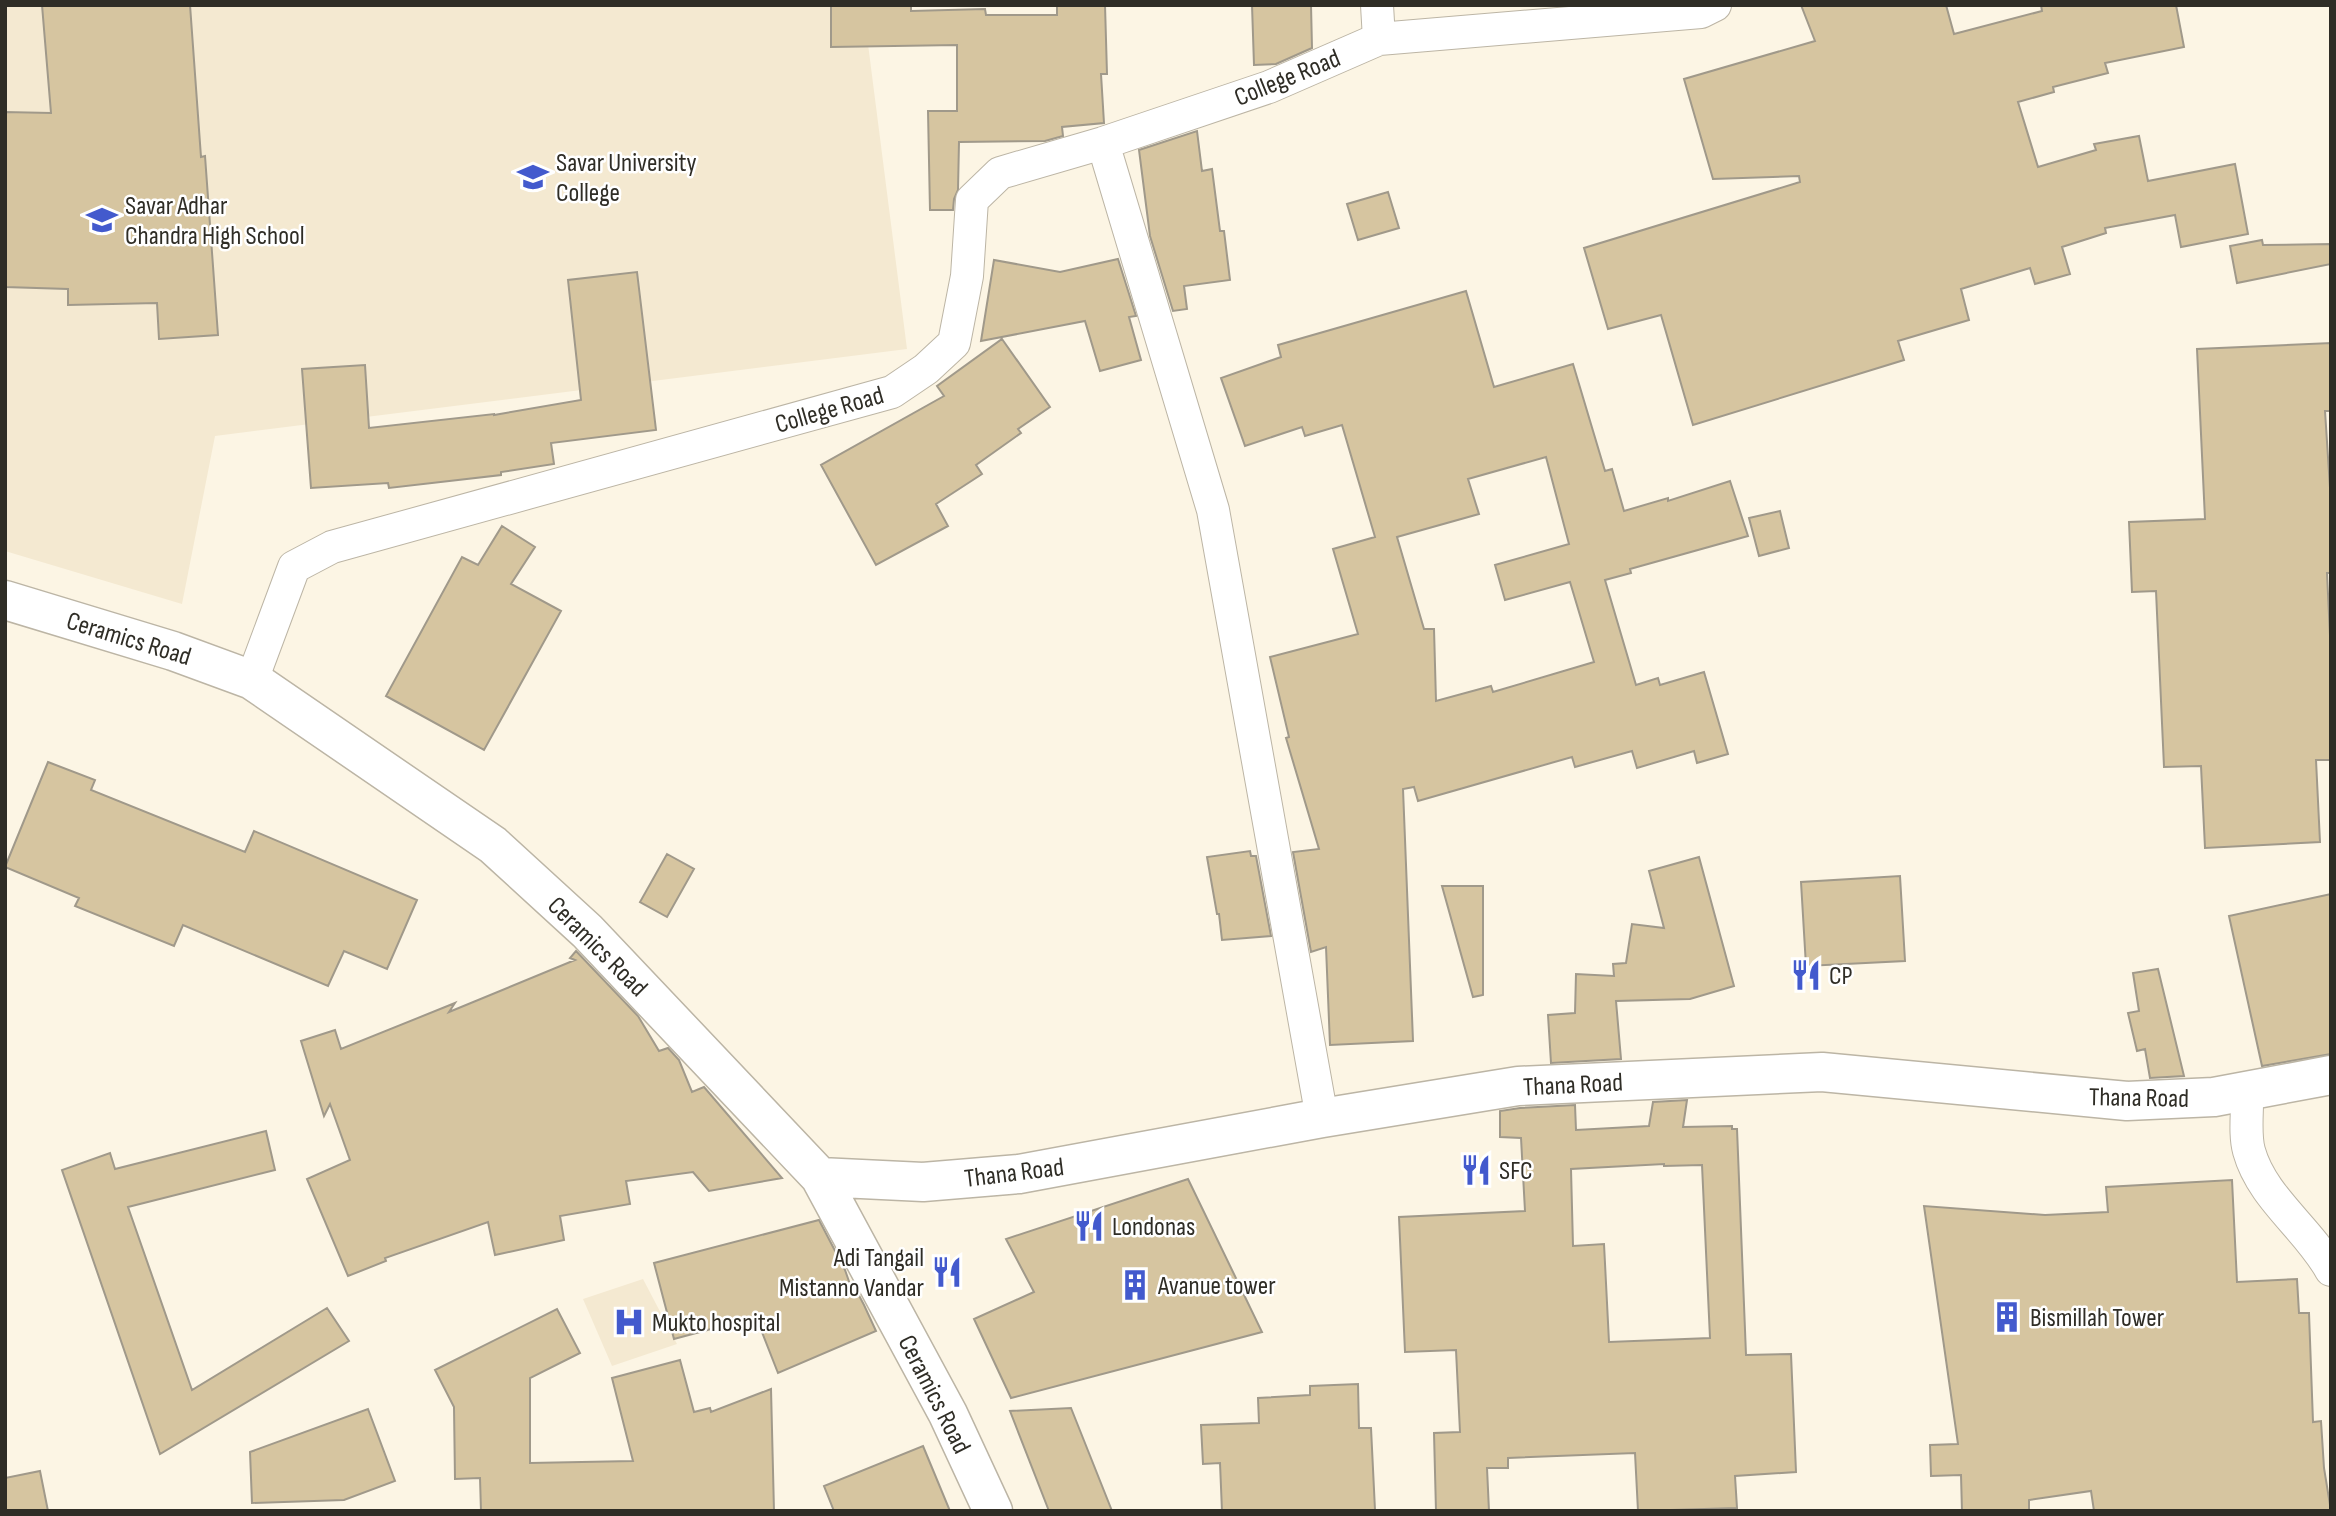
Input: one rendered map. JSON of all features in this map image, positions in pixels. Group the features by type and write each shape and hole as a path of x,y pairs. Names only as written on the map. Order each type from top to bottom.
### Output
{"street":[{"path":"1377,5 1379,38"},
{"name":"College Road","path":"252,680 294,567 332,547 892,392 926,369 954,343 967,276 972,200 1000,173 1103,143 1269,87 1379,38 1701,12 1716,5"},
{"path":"1103,143 1213,510 1322,1118"},
{"name":"Ceramics Road","path":"5,600 173,651 252,680 493,845 587,931 820,1177 948,1414 993,1511"},
{"name":"Thana Road","path":"820,1177 923,1182 1019,1174 1322,1118 1518,1086 1822,1072 2127,1101 2214,1097 2331,1075"},
{"path":"2247,1091 2248,1150 2266,1187 2322,1255 2331,1270"}],"shaded area":[{"name":"Savar University College","path":"5,5 863,5 907,349 215,436 182,604 5,551"},
{"name":"Mukto hospital","path":"643,1279 677,1344 612,1366 583,1299"}],"building":[{"path":"42,5 190,5 201,157 205,156 218,335 159,339 157,303 68,305 68,289 5,287 5,112 51,113"},
{"path":"831,5 911,5 911,11 985,9 986,15 1057,15 1057,5 1105,5 1107,74 1101,74 1104,123 1062,127 1063,136 1045,141 959,142 958,190 953,210 930,210 928,111 957,111 957,45 831,47"},
{"path":"1252,5 1311,5 1312,48 1276,64 1254,65"},
{"path":"1801,5 1946,5 1954,34 2042,11 2041,5 2176,5 2184,47 2105,63 2108,73 2053,87 2054,92 2018,102 2038,167 2096,150 2094,144 2139,136 2148,181 2235,164 2248,234 2181,247 2175,215 2105,228 2106,233 2062,247 2070,274 2035,284 2030,268 1961,289 1969,320 1898,341 1904,360 1693,425 1661,315 1608,329 1584,248 1800,182 1799,176 1713,179 1684,79 1815,41"},
{"path":"1197,131 1202,171 1212,169 1230,280 1184,286 1187,309 1173,311 1150,236 1139,150"},
{"path":"1388,192 1399,228 1358,240 1347,204"},
{"path":"2262,240 2263,245 2331,244 2331,264 2237,283 2230,246"},
{"path":"1118,259 1136,316 1129,317 1141,360 1100,371 1085,321 981,341 994,260 1060,272"},
{"path":"637,272 656,430 551,443 554,464 501,472 501,475 389,488 388,483 311,488 302,369 365,365 369,428 494,415 581,400 568,280"},
{"path":"1466,291 1494,387 1573,364 1605,471 1612,469 1624,511 1668,498 1668,501 1730,481 1748,536 1630,569 1631,573 1605,580 1636,685 1658,678 1660,685 1704,672 1728,754 1697,763 1694,751 1637,768 1632,751 1575,767 1572,757 1418,801 1414,787 1403,789 1413,1041 1330,1045 1326,947 1311,952 1293,852 1319,849 1286,738 1289,737 1270,657 1358,634 1333,549 1375,537 1342,425 1305,436 1302,427 1245,446 1221,378 1281,357 1278,345","holes":["1546,457 1569,544 1495,565 1505,600 1570,582 1594,662 1493,692 1491,686 1436,701 1434,629 1424,629 1397,537 1479,514 1468,479"]},
{"path":"1002,339 1050,407 1018,429 1021,433 976,465 982,474 936,504 948,526 876,565 821,465 944,396 937,386"},
{"path":"2331,343 2331,411 2325,411 2331,503 2331,573 2327,573 2331,656 2331,760 2316,760 2320,842 2205,848 2201,766 2164,767 2156,591 2132,592 2129,522 2205,519 2197,349"},
{"path":"1780,511 1789,548 1759,556 1749,518"},
{"path":"502,526 535,547 511,584 561,611 484,750 386,696 462,557 478,565"},
{"path":"48,762 95,780 91,790 245,852 254,831 417,900 387,969 344,951 328,986 183,925 174,946 75,906 79,898 5,867"},
{"path":"1250,851 1251,856 1256,856 1271,936 1222,940 1207,857"},
{"path":"667,854 694,869 667,917 640,902"},
{"path":"1699,857 1734,986 1690,999 1616,1001 1621,1059 1551,1063 1548,1015 1575,1013 1576,974 1614,976 1613,964 1626,963 1632,924 1664,928 1649,871"},
{"path":"1900,876 1905,961 1806,966 1801,882"},
{"path":"1442,886 1483,886 1483,995 1473,997"},
{"path":"2331,894 2331,1054 2262,1066 2229,916"},
{"path":"576,951 638,1016 659,1051 668,1048 679,1060 692,1092 704,1087 782,1178 709,1191 693,1172 626,1181 630,1204 560,1216 564,1240 495,1255 488,1222 385,1258 386,1261 348,1276 307,1179 350,1160 330,1104 324,1116 301,1041 335,1030 341,1049 455,1003 449,1012 575,960 570,958"},
{"path":"2158,969 2184,1076 2150,1078 2145,1049 2137,1051 2128,1013 2139,1011 2133,973"},
{"path":"1687,1100 1683,1127 1732,1126 1732,1129 1737,1129 1746,1355 1791,1354 1796,1472 1735,1476 1737,1508 1638,1511 1635,1453 1508,1458 1508,1468 1487,1468 1489,1511 1436,1511 1434,1433 1460,1432 1456,1350 1405,1352 1399,1217 1525,1211 1521,1138 1500,1137 1500,1111 1575,1105 1576,1130 1649,1126 1653,1102","holes":["1702,1165 1710,1338 1609,1342 1604,1244 1573,1246 1571,1169"]},
{"path":"266,1131 275,1170 128,1207 192,1390 327,1308 349,1341 160,1454 62,1170 110,1153 115,1169"},
{"name":"Avanue tower","path":"1188,1179 1262,1332 1011,1398 974,1319 1034,1292 1006,1239"},
{"path":"2232,1180 2237,1282 2297,1279 2299,1313 2309,1313 2313,1422 2321,1421 2324,1468 2331,1511 2094,1511 2091,1491 2029,1500 2029,1511 1962,1511 1961,1475 1931,1476 1930,1445 1958,1444 1924,1206 2045,1215 2108,1212 2106,1187"},
{"path":"819,1220 845,1270 852,1290 855,1288 876,1331 778,1373 756,1317 674,1339 654,1263"},
{"path":"557,1309 580,1353 530,1378 530,1463 633,1461 612,1378 680,1360 694,1412 710,1408 711,1412 771,1389 774,1511 481,1511 480,1478 455,1479 454,1407 435,1370"},
{"path":"1358,1384 1359,1428 1371,1428 1375,1510 1222,1511 1220,1463 1203,1464 1201,1425 1259,1423 1258,1398 1310,1395 1310,1386"},
{"path":"1071,1408 1112,1511 1049,1511 1010,1411"},
{"path":"368,1409 395,1481 344,1500 252,1503 250,1452"},
{"path":"923,1446 950,1511 834,1511 824,1486"},
{"path":"40,1471 48,1511 5,1511 5,1478"}],"place":[{"name":"Savar University College","path":"533,177"},
{"name":"Savar Adhar Chandra High School","path":"102,220"},
{"name":"CP","path":"1806,975"},
{"name":"SFC","path":"1476,1170"},
{"name":"Londonas","path":"1089,1226"},
{"name":"Adi Tangail Mistanno Vandar","path":"947,1272"},
{"name":"Avanue tower","path":"1135,1285"},
{"name":"Bismillah Tower","path":"2007,1317"},
{"name":"Mukto hospital","path":"629,1322"}]}
